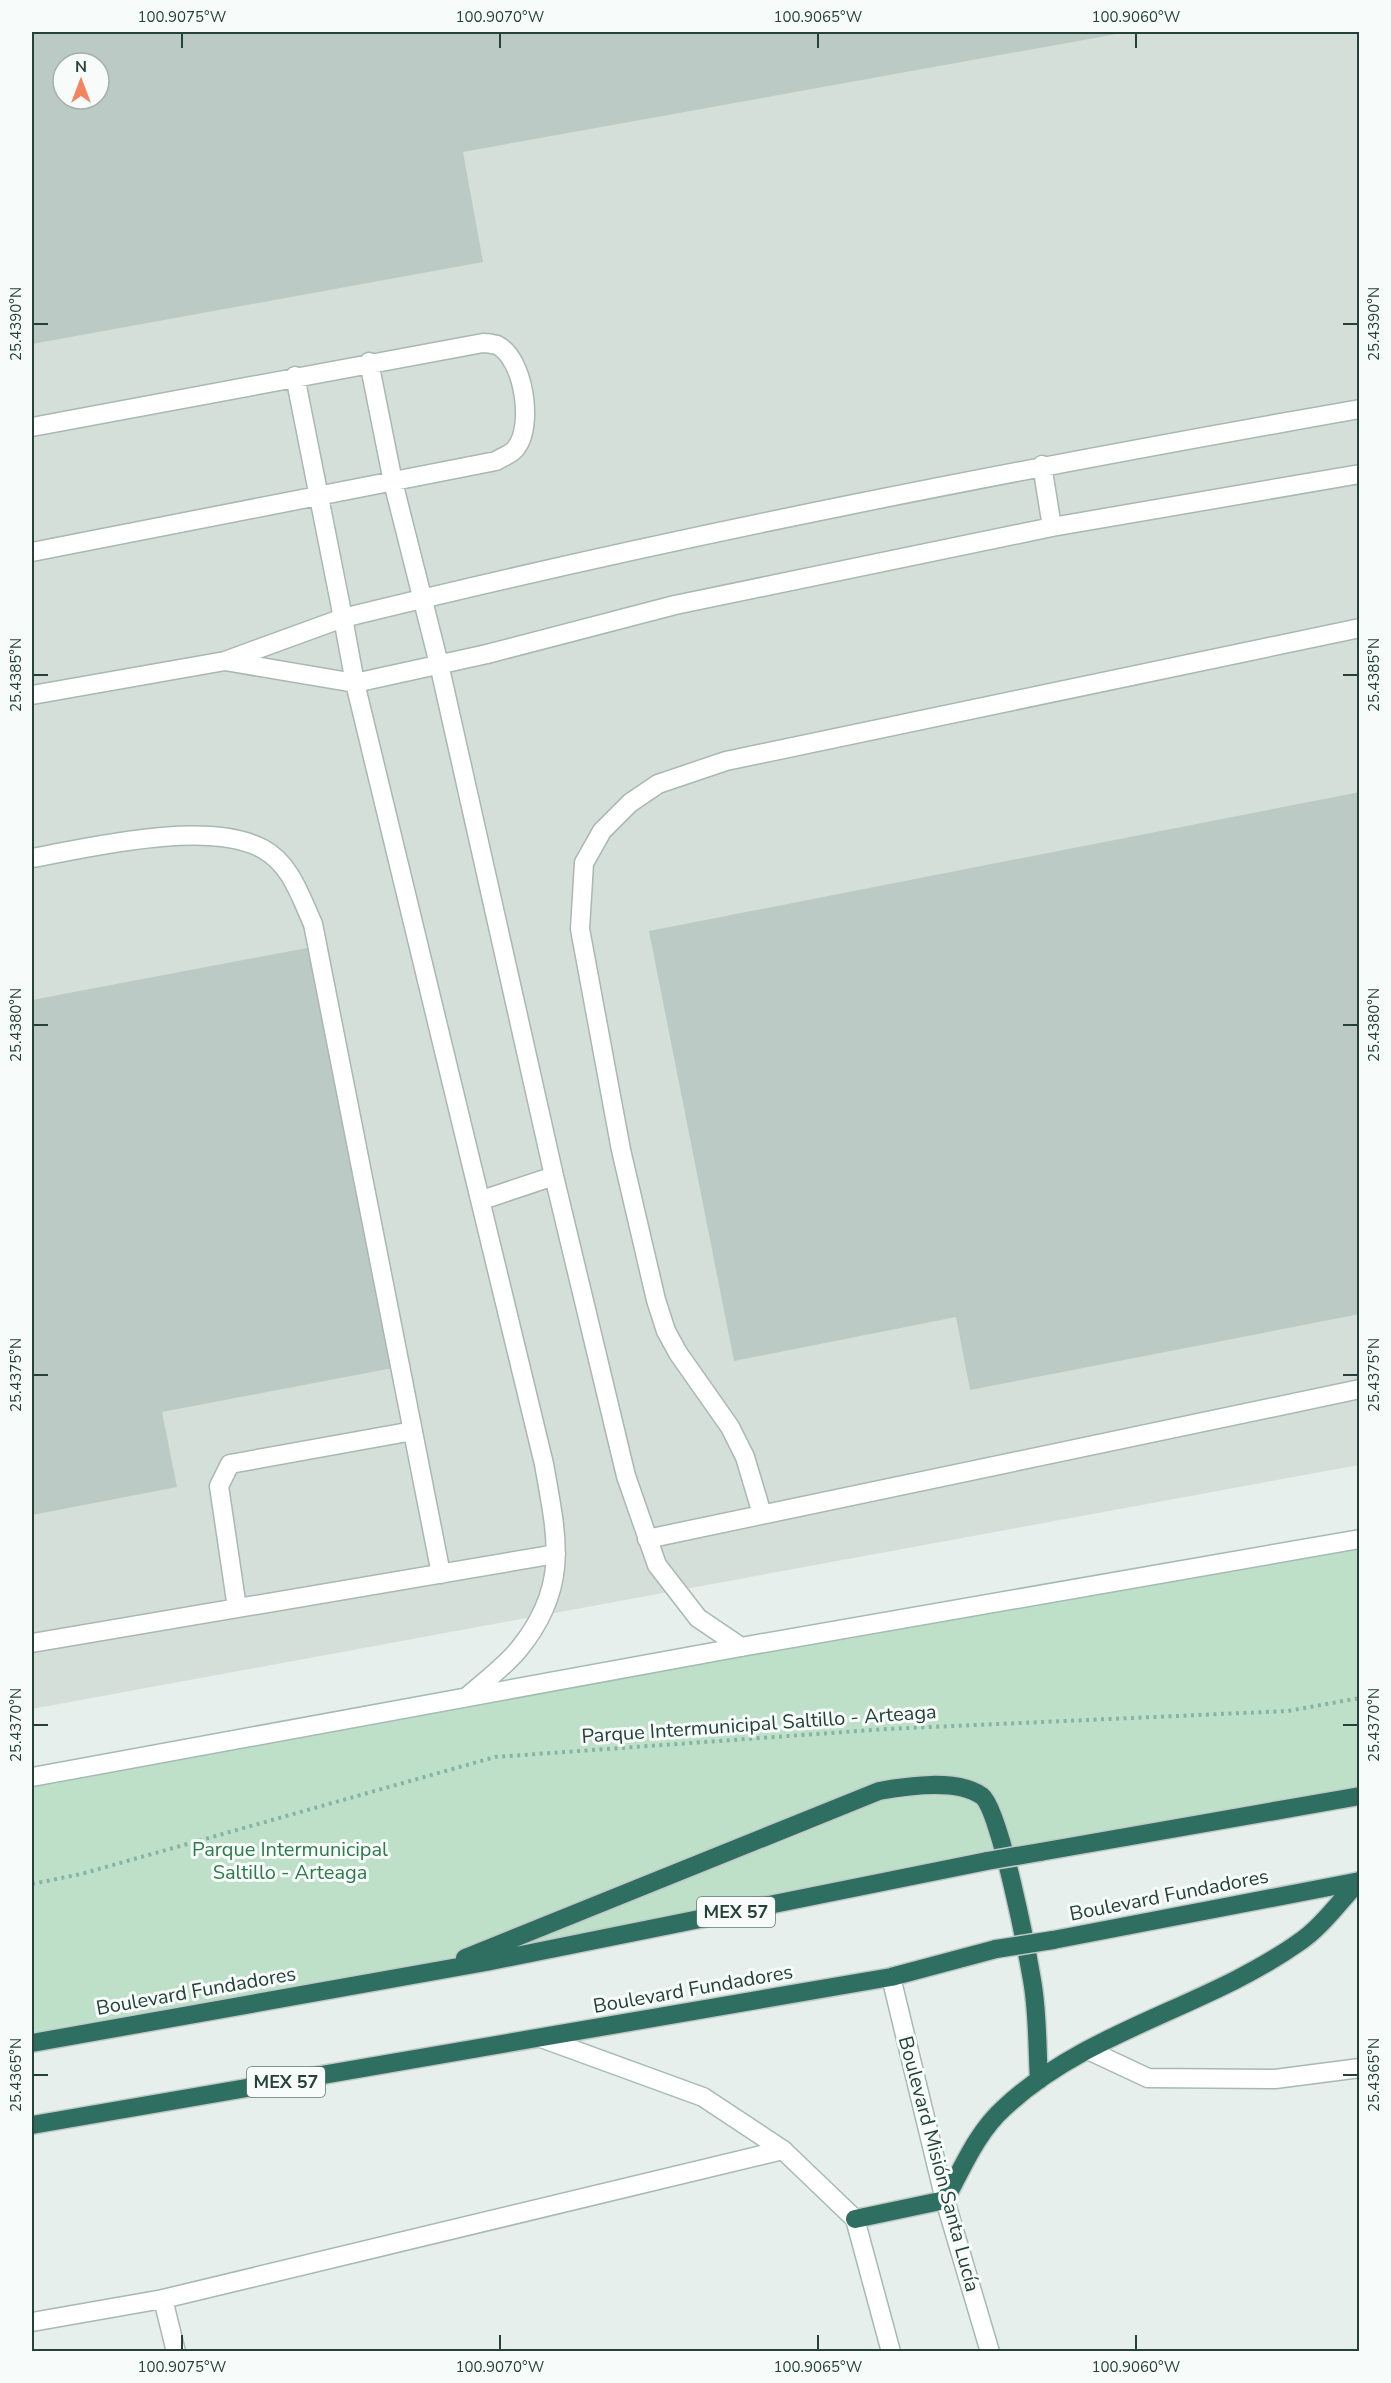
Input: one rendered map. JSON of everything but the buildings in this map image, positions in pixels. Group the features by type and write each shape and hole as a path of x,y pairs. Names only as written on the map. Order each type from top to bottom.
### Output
{"highway":[{"path":"430,1973 879,1791 921,1784 959,1788 982,1796 991,1811 1000,1836 1032,1982 1039,2080"},
{"name":"Boulevard Fundadores","path":"32,2043 430,1973 987,1861 1359,1796"},
{"name":"Boulevard Fundadores","path":"32,2125 891,1977 996,1949 1359,1881"},
{"path":"855,2219 945,2200 978,2139 1003,2108 1039,2080 1088,2050 1245,1973 1300,1942 1359,1881"}],"main road":[{"path":"32,427 369,362 483,343 497,345 518,369 524,398 524,429 516,449 496,461 32,552"},
{"path":"369,362 393,482 439,664 554,1176 626,1476 657,1565 698,1618 741,1647"},
{"path":"295,376 356,683 482,1200 544,1464 556,1532 556,1572 545,1611 518,1650 468,1696"},
{"path":"32,695 225,661 343,618 617,554 1042,465 1359,409"},
{"path":"1042,465 1052,527"},
{"path":"225,661 356,683 675,605 1052,527 1359,474"},
{"path":"762,1514 740,1447 717,1405 678,1353 666,1330 656,1300 621,1150 580,929 584,863 602,831 630,803 658,784 726,761 1359,628"},
{"path":"32,858 128,840 226,836 264,850 291,875 314,924 441,1574"},
{"path":"482,1200 554,1176"},
{"path":"647,1539 1359,1389"},
{"path":"237,1608 219,1486 230,1464 413,1431"},
{"path":"32,1777 741,1647 1359,1539"},
{"path":"32,1643 556,1554"},
{"name":"Boulevard Misión Santa Lucía","path":"891,1977 945,2200 990,2352"},
{"path":"541,2038 703,2097 783,2150 855,2219 891,2352"},
{"path":"1088,2050 1148,2078 1275,2079 1359,2068"},
{"path":"32,2322 163,2299 783,2150"},
{"path":"163,2299 176,2352"}],"path":[{"name":"Parque Intermunicipal Saltillo - Arteaga","path":"32,1884 81,1874 495,1757 886,1729 1288,1711 1359,1698"}],"shaded area":[{"path":"32,32 1359,32 1359,1465 32,1709"}],"green space":[{"name":"Parque Intermunicipal Saltillo - Arteaga","path":"1359,1544 1359,1796 32,2040 32,1777"}]}
